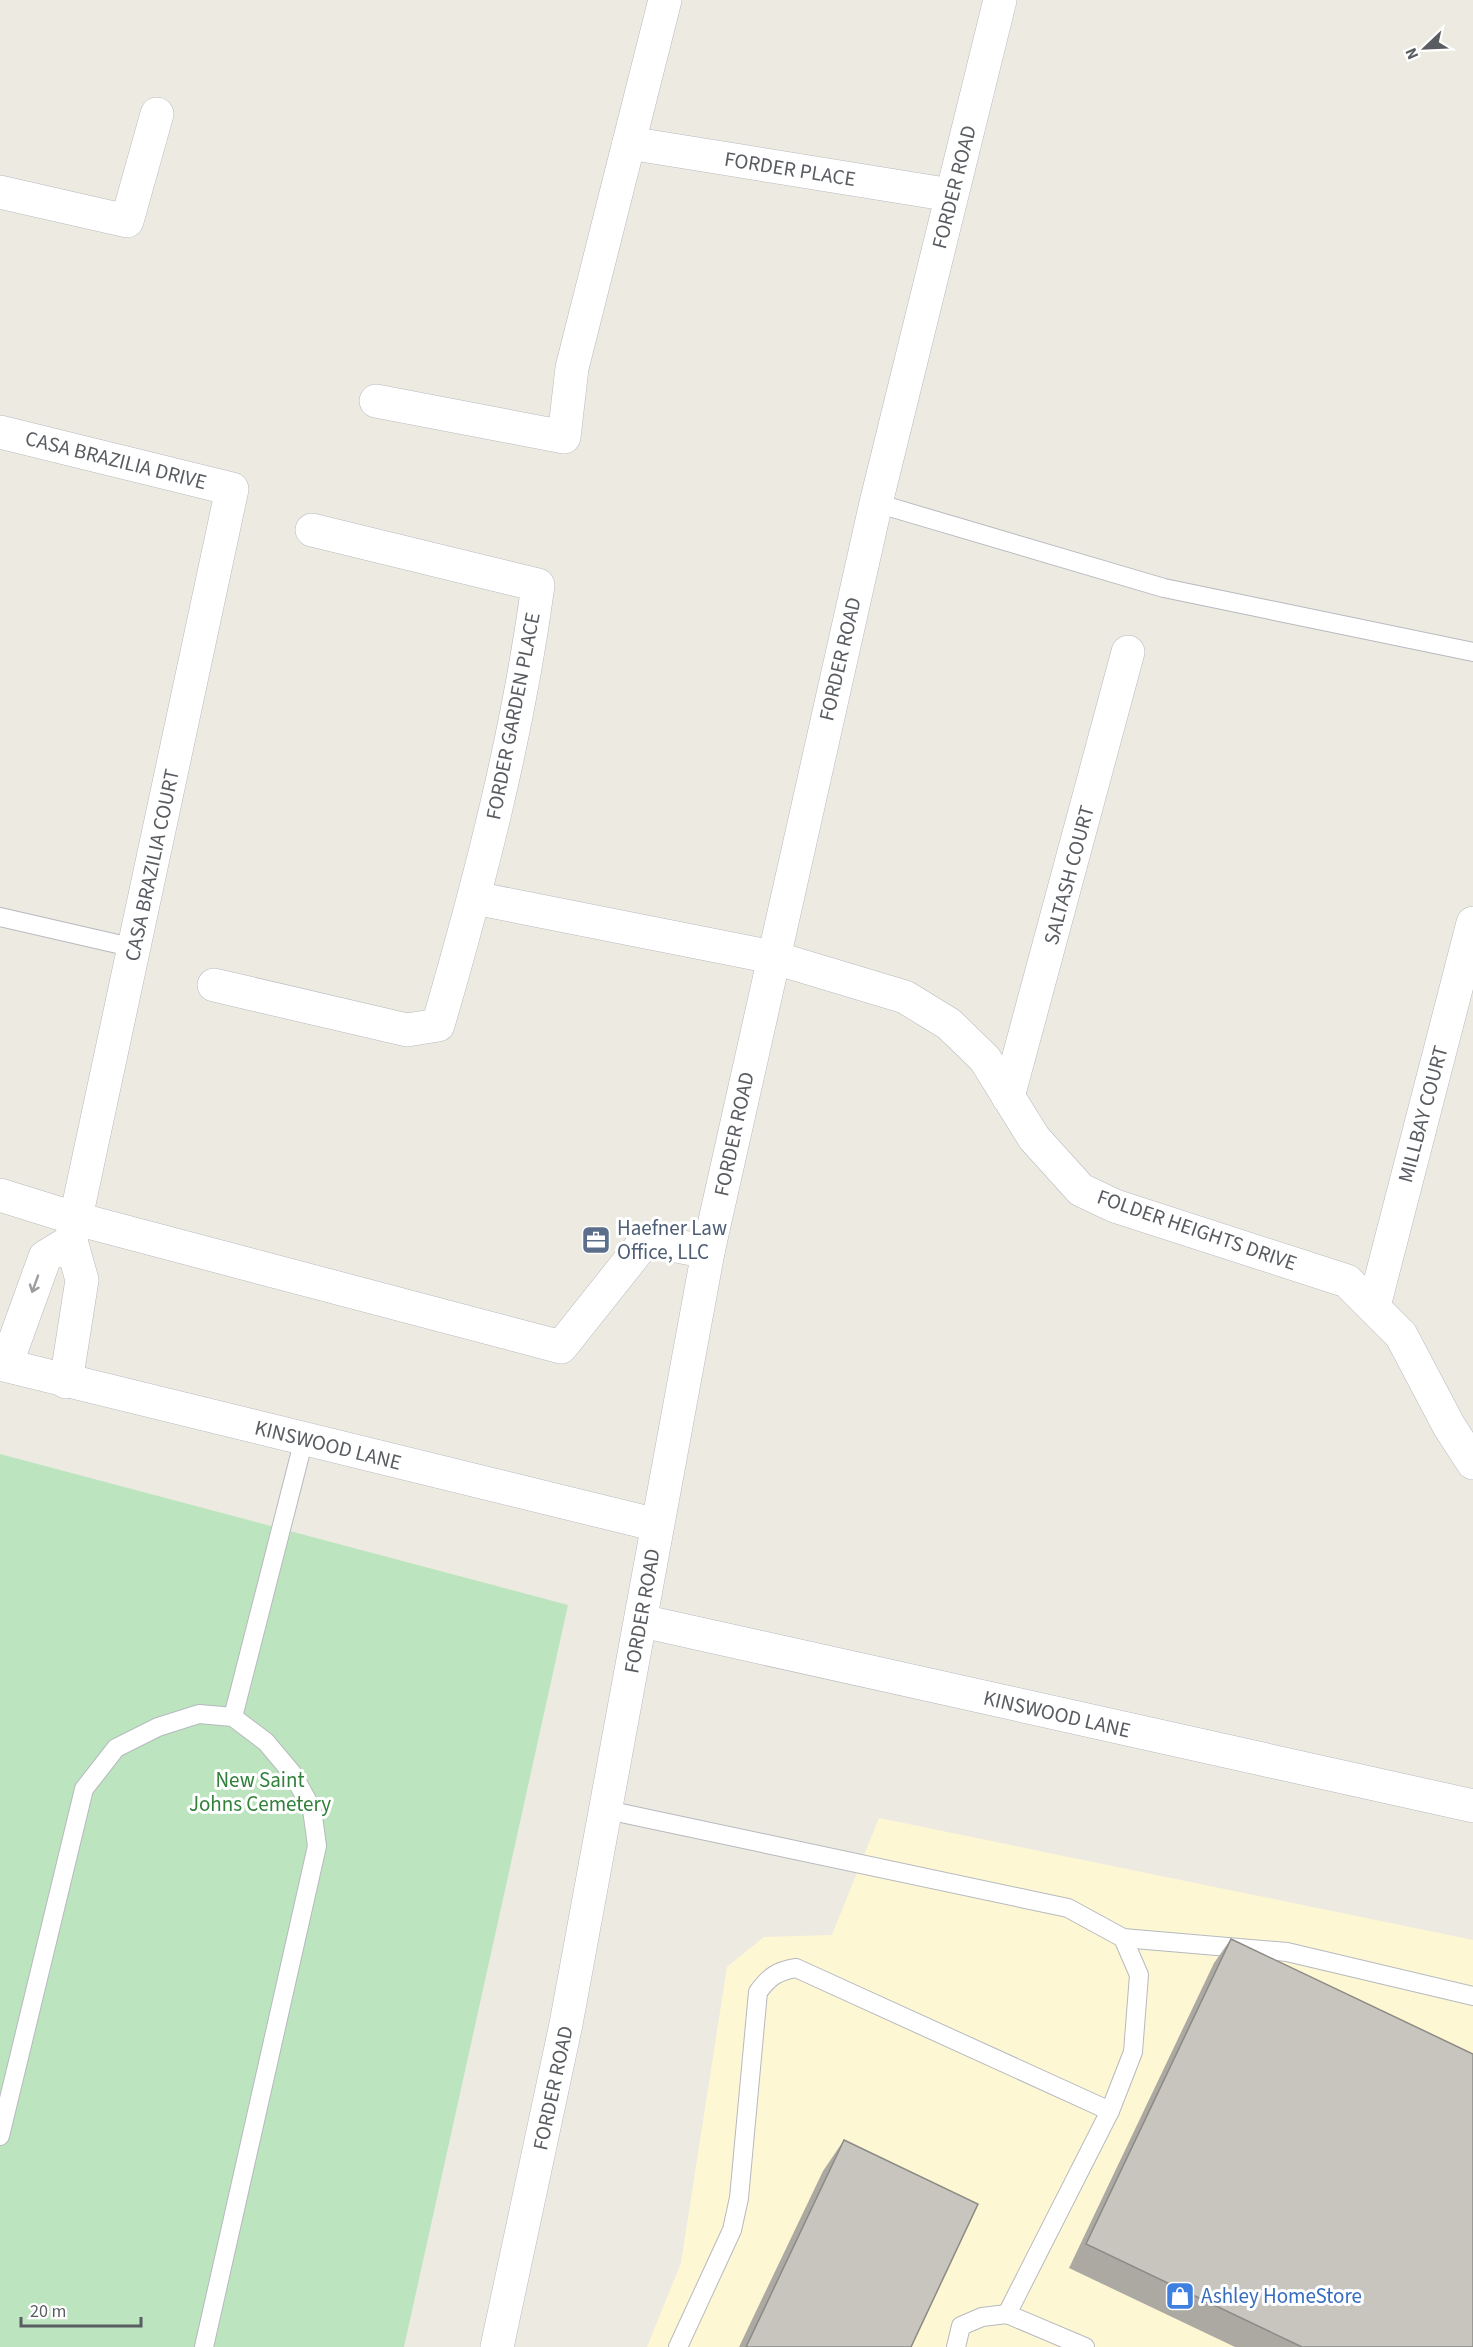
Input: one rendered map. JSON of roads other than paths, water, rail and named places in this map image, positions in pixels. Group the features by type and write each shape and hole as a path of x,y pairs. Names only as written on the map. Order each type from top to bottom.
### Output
{"street":[{"path":"376,402 564,436 572,368 665,0"},
{"name":"FORDER ROAD","path":"497,2347 566,2024 642,1621 657,1525 708,1252 772,957 876,503 916,349 951,195 1000,0"},
{"path":"0,192 127,221 158,114"},
{"name":"FORDER PLACE","path":"629,143 951,195"},
{"name":"CASA BRAZILIA DRIVE","path":"0,432 232,489"},
{"name":"CASA BRAZILIA COURT","path":"66,1382 82,1280 74,1230 232,489"},
{"name":"FORDER GARDEN PLACE","path":"214,985 406,1030 438,1025 475,898 528,662 538,585 312,530"},
{"name":"SALTASH COURT","path":"1008,1097 1128,652"},
{"path":"475,898 772,957"},
{"name":"MILLBAY COURT","path":"1374,1305 1473,922"},
{"name":"FOLDER HEIGHTS DRIVE","path":"772,957 904,997 949,1024 985,1059 1034,1138 1081,1190 1115,1206 1347,1281 1374,1305 1401,1335 1449,1426 1473,1463"},
{"path":"0,1195 74,1230 561,1347 646,1240 708,1252"},
{"path":"3,1364 45,1257 74,1230"},
{"name":"KINSWOOD LANE","path":"3,1364 66,1382 657,1525"},
{"name":"KINSWOOD LANE","path":"642,1621 1473,1806"}],"lane":[{"path":"876,503 1164,588 1473,652"},
{"path":"0,916 135,948"},
{"path":"234,1717 304,1439"},
{"path":"0,2136 84,1789 116,1748 158,1727 199,1714 234,1717 266,1742 292,1773 312,1809 317,1845 204,2347"},
{"path":"607,1810 1068,1908 1123,1938 1287,1952 1473,1996"},
{"path":"1007,2314 1110,2111 1133,2052 1139,1975 1123,1938"},
{"path":"678,2347 732,2230 739,2198 758,1992 769,1977 780,1970 796,1968 1110,2111"},
{"path":"956,2347 961,2326 982,2317 1007,2314 1085,2347"}],"place":[{"name":"Haefner Law Office, LLC","path":"596,1240"},
{"name":"Ashley HomeStore","path":"1180,2296"}],"park label":[{"name":"New Saint Johns Cemetery","path":"260,1792"}]}
